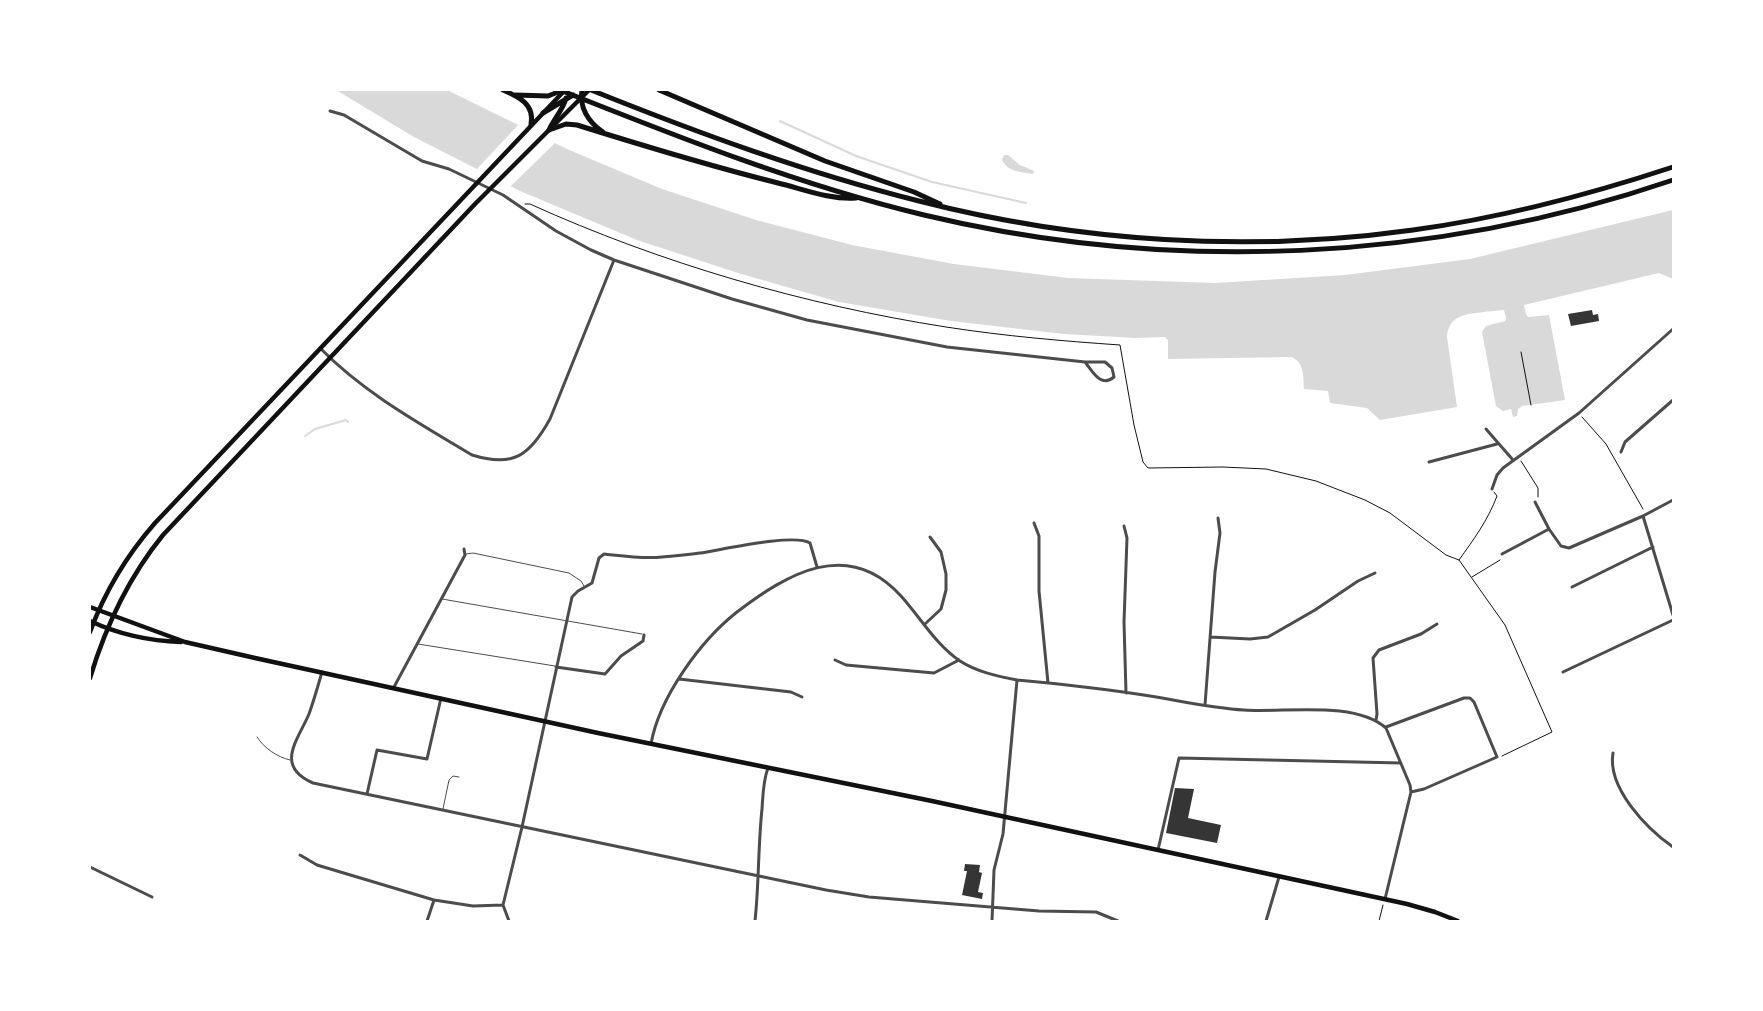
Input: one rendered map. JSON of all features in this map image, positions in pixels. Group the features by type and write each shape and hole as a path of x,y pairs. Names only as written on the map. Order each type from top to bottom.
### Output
{"highway":[{"path":"502,90 515,95 529,106 532,114 532,123"},
{"path":"515,95 549,95 563,90 740,158 862,198 956,222 1044,238 1153,250 1247,252 1312,250 1362,246 1475,231 1582,207 1671,181"},
{"path":"549,130 556,115 562,108 563,90"},
{"path":"586,90 581,98 584,110 592,122 607,135"},
{"path":"543,112 562,100 586,90 789,163 864,187 952,209 1047,227 1146,238 1250,241 1311,240 1413,230 1469,221 1580,196 1673,167"},
{"path":"659,90 825,161 914,192 952,209"},
{"path":"549,130 571,124 665,153 812,192 842,199 862,198"}],"main road":[{"path":"562,100 563,90"},
{"path":"90,678 112,616 136,570 163,535 475,204 581,98"},
{"path":"90,632 92,622 120,568 150,529 543,112"},
{"path":"90,607 185,642 651,744 1158,850 1425,909 1458,921"},
{"path":"92,622 107,628 147,638 169,642 185,642"}],"street":[{"path":"330,111 344,116 422,161 467,177 517,203 556,231 614,260 732,299 807,320 947,347 1085,362 1105,362 1112,368 1114,377 1104,382 1098,378 1085,362"},
{"path":"320,348 344,371 375,394 472,455 488,460 516,458 529,449 539,438 550,419 614,260"},
{"path":"1492,489 1497,475 1513,460 1579,412 1673,329"},
{"path":"1621,452 1625,442 1673,400"},
{"path":"1486,429 1497,444 1513,460"},
{"path":"1429,462 1497,444"},
{"path":"1535,502 1549,529 1561,546 1569,548 1645,515 1673,500"},
{"path":"1645,515 1673,615"},
{"path":"1205,705 1220,533 1218,518"},
{"path":"1034,523 1038,536 1040,591 1048,683"},
{"path":"1124,526 1127,538 1124,622 1126,693"},
{"path":"1502,554 1549,529"},
{"path":"924,624 941,609 946,590 946,574 941,552 930,538"},
{"path":"509,921 503,905 572,598 584,587 592,583 599,558 604,554 629,557 659,557 697,554 778,541 805,540 810,543 817,567"},
{"path":"1572,587 1653,547"},
{"path":"394,687 465,554 464,549"},
{"path":"651,744 668,696 692,659 709,638 734,615 764,592 787,579 817,567 851,566 885,582 899,594 941,645 959,660 989,674 1017,680 1246,710 1322,710 1376,720 1386,728 1411,792 1385,900"},
{"path":"1210,637 1250,639 1268,637 1315,610 1358,581 1375,573"},
{"path":"1563,672 1673,620"},
{"path":"1376,720 1378,714 1373,663 1375,654 1379,650 1420,634 1437,624"},
{"path":"556,667 605,674 621,656 643,641 644,636"},
{"path":"835,660 846,665 934,673 959,660"},
{"path":"322,672 308,714 291,752 291,761 295,770 302,778 313,783 826,890 869,896 1039,911 1096,912 1118,921"},
{"path":"679,679 791,692 802,697"},
{"path":"992,921 994,870 1003,834 1017,680"},
{"path":"367,794 377,750 427,759 441,698"},
{"path":"1386,728 1464,698 1470,698 1474,702 1497,757 1424,789 1411,792"},
{"path":"1612,753 1611,760 1615,778 1626,797 1648,826 1673,847"},
{"path":"1158,850 1179,758 1401,763"},
{"path":"755,921 764,779 768,768"},
{"path":"300,855 317,865 434,900 473,906 503,905"},
{"path":"90,867 152,897"},
{"path":"1266,921 1279,877"},
{"path":"427,921 434,900"}],"lane":[{"path":"465,554 473,553 570,573 581,581 584,587"},
{"path":"442,599 640,633 644,636"},
{"path":"417,644 556,667"},
{"path":"257,737 263,746 284,759 291,761"},
{"path":"443,810 449,780 453,776 459,777"}],"path":[{"path":"517,203 530,204 637,248 733,279 879,316 947,327 1052,340 1120,345 1134,425 1143,462 1148,468 1223,467 1266,469 1316,480 1382,509 1446,555 1459,560 1505,625 1552,732 1497,757"},
{"path":"1521,352 1530,405"},
{"path":"1579,412 1606,444 1645,515"},
{"path":"1518,457 1538,488 1538,498 1535,502"},
{"path":"1459,560 1478,535 1492,510 1496,496 1492,489"},
{"path":"1471,577 1500,561 1502,554"},
{"path":"1380,921 1385,900"}],"shaded area":[{"path":"336,90 447,90 567,149 662,189 756,220 852,245 954,264 1068,278 1215,283 1345,275 1470,259 1673,210 1673,279 1659,273 1524,305 1528,317 1549,315 1565,400 1522,406 1518,409 1517,416 1513,417 1511,409 1503,411 1496,406 1482,332 1486,326 1505,321 1504,310 1468,314 1456,319 1450,326 1447,337 1457,407 1380,420 1367,408 1330,403 1328,391 1304,389 1301,367 1292,357 1168,359 1168,340 1165,337 1136,338 1064,334 951,321 839,302 738,273 637,240 520,191 414,137"},
{"path":"1004,155 1008,155 1020,165 1034,171 1033,174 1015,171 1008,167 1002,160"}],"pier":[{"path":"520,123 557,141 509,188 475,171"}],"building":[{"path":"1592,310 1593,315 1598,314 1599,321 1571,326 1568,314"},
{"path":"1175,788 1194,789 1188,818 1221,825 1217,843 1166,833"},
{"path":"965,864 980,865 979,872 982,873 978,892 983,893 982,899 962,895 967,871 964,871"}],"waterway":[{"path":"780,121 856,156 932,182 1026,203"},
{"path":"305,436 315,429 346,420 348,422"}]}
